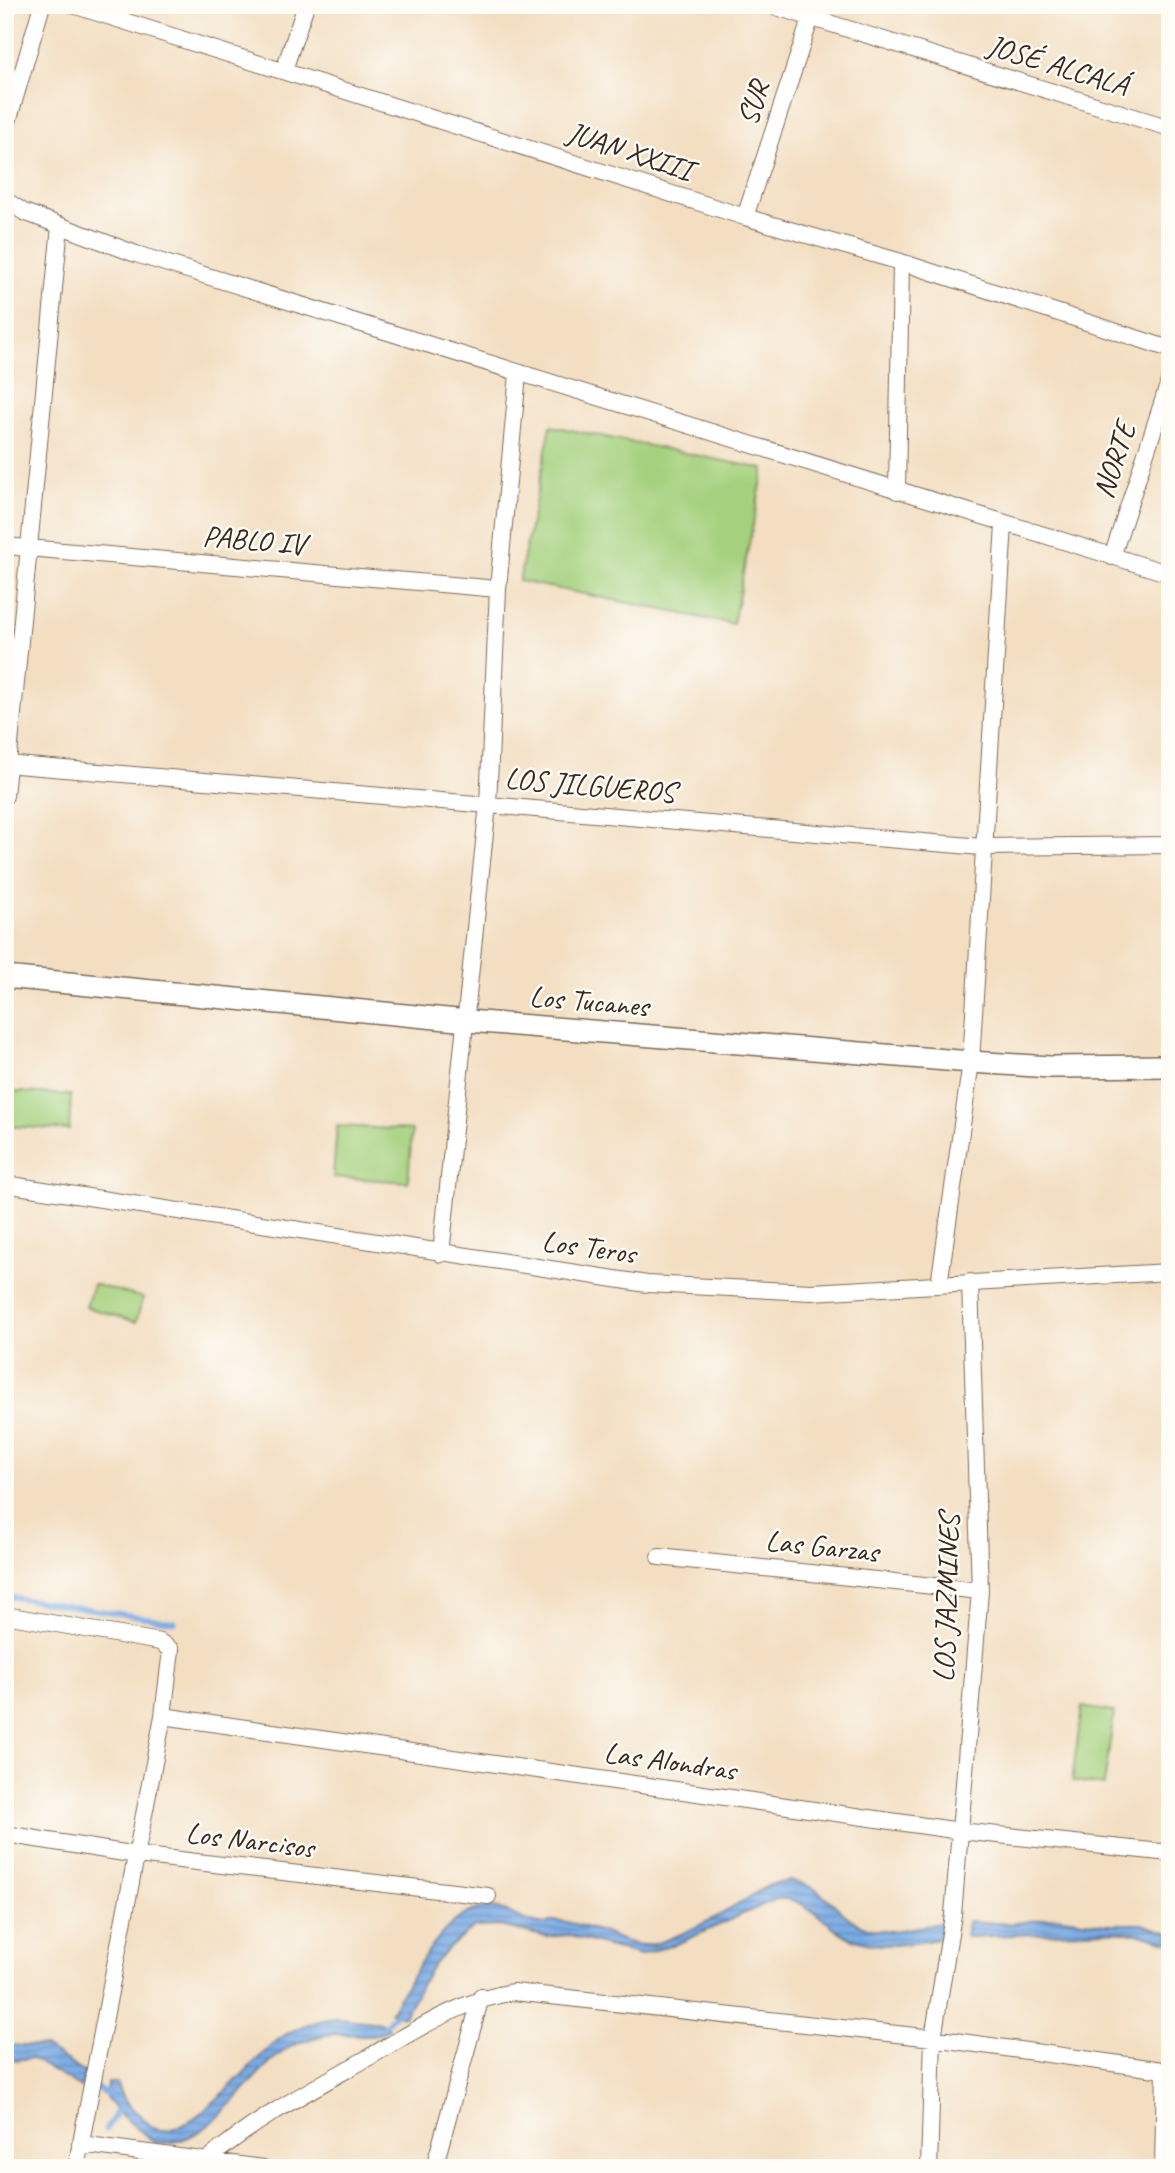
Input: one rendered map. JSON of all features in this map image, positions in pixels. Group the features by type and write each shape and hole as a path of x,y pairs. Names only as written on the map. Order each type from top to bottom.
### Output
{"street":[{"path":"5,132 42,5"},
{"name":"JUAN XXIII","path":"73,5 745,218 901,262 1170,349"},
{"path":"284,70 306,5"},
{"name":"JOSÉ ALCALÁ","path":"770,5 813,12 1170,128"},
{"name":"SUR","path":"745,218 813,12"},
{"path":"5,200 24,212 136,254 1170,574"},
{"path":"5,796 60,226"},
{"path":"897,491 901,262"},
{"path":"441,1254 468,1021 488,804 498,589 518,374"},
{"name":"NORTE","path":"1112,557 1170,379"},
{"path":"939,1285 971,1062 1003,524"},
{"name":"PABLO IV","path":"5,546 498,589"},
{"name":"LOS JILGUEROS","path":"6,764 982,847 1170,845"},
{"name":"Los Tucanes","path":"5,977 468,1021 971,1062 1050,1068 1170,1066"},
{"name":"Los Teros","path":"5,1184 647,1284 770,1292 1170,1272"},
{"name":"LOS JAZMINES","path":"929,2168 933,2038 953,1914 980,1591 970,1282"},
{"name":"Las Garzas","path":"659,1557 980,1591"},
{"path":"5,1615 167,1645 171,1650 163,1716 76,2168"},
{"name":"Las Alondras","path":"163,1716 960,1831 1170,1853"},
{"name":"Los Narcisos","path":"5,1835 137,1855 488,1896"},
{"path":"206,2161 261,2118 443,2014 481,1997 514,1992 933,2038 1167,2071 1163,2168"},
{"path":"434,2168 481,1997"},
{"path":"80,2144 262,2168"}],"green space":[{"path":"551,426 764,469 733,624 519,581"},
{"path":"5,1091 71,1095 69,1130 5,1126"},
{"path":"337,1126 412,1130 408,1182 333,1177"},
{"path":"93,1284 143,1298 136,1322 86,1307"},
{"path":"1082,1707 1114,1712 1104,1785 1072,1781"}],"water":[{"path":"791,1881 814,1889 846,1916 874,1930 894,1931 942,1923 939,1939 890,1945 862,1942 850,1938 810,1909 788,1899 776,1899 679,1943 640,1955 567,1935 547,1937 500,1926 474,1927 444,1952 428,1972 404,2016 390,2012 432,1945 460,1917 476,1910 500,1909 539,1924 568,1922 632,1943 647,1945 694,1928 763,1888"},
{"path":"1056,1917 1105,1924 1142,1924 1170,1933 1170,1943 1138,1933 1105,1931 966,1937 968,1921 1011,1924"},
{"path":"338,2018 381,2023 389,2028 372,2035 326,2035 292,2046 271,2061 212,2122 195,2134 177,2141 155,2143 121,2115 106,2098 107,2083 117,2083 126,2103 133,2110 154,2128 168,2130 185,2124 203,2111 282,2037 308,2024"},
{"path":"6,2045 45,2047 86,2074 81,2088 31,2058 5,2061"}],"waterway":[{"path":"5,1596 175,1622"},
{"path":"382,2029 399,2010"},
{"path":"94,2086 111,2098"},
{"path":"106,2130 120,2106"}]}
